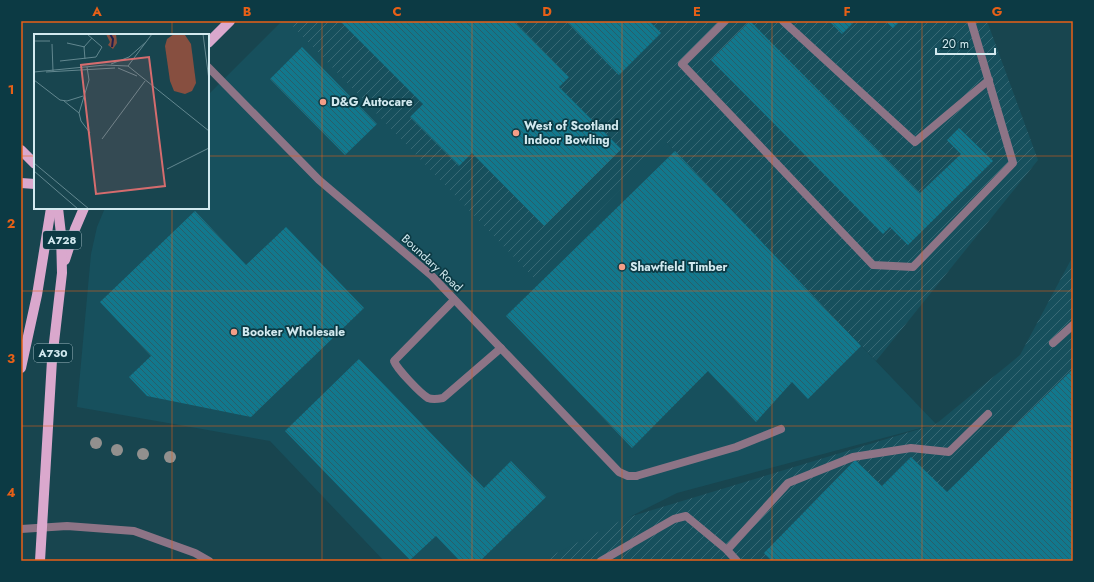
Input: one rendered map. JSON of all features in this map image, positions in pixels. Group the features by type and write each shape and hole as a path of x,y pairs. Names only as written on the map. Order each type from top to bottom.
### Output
{"main road":[{"path":"209,42 230,21"},
{"path":"21,150 34,163"},
{"path":"21,183 34,184"},
{"name":"A730","path":"21,368 37,295 51,209"},
{"name":"A728","path":"58,209 62,234 62,273"},
{"name":"A730","path":"40,561 52,360 62,273 75,229 84,209"}],"street":[{"path":"725,21 682,64 873,265 913,267 1014,163 971,21"},
{"path":"782,21 916,142 988,80"},
{"name":"Boundary Road","path":"209,68 319,180 432,276 619,472 628,476 636,476 736,447 781,429"},
{"path":"454,300 394,360 422,393 428,398 434,400 443,398 501,348"},
{"path":"1053,344 1073,325"},
{"path":"727,550 788,483 853,457 911,448 949,452 988,414"},
{"path":"601,561 674,519 686,516 727,550 737,561"},
{"path":"21,529 67,526 134,531 195,553 209,561"}],"shaded area":[{"path":"282,21 698,21 622,96 936,424 677,493 542,561 384,561 270,441 77,407 91,254 97,227 105,209 209,209 209,94"},
{"path":"288,21 987,21 1038,160 876,361 666,142 534,278"},
{"path":"1073,256 1073,561 541,561 626,518 936,424 1020,355"}],"building":[{"name":"West of Scotland Indoor Bowling","path":"340,21 514,21 569,77 559,87 621,149 544,226 472,153 459,166 410,117 423,104"},
{"path":"566,21 649,21 661,33 619,75"},
{"path":"750,21 920,193 961,154 947,140 959,128 993,161 908,245 890,227 883,234 711,60"},
{"path":"829,21 855,21 842,34"},
{"path":"885,21 900,21 893,28"},
{"name":"D&G Autocare","path":"302,47 377,124 345,155 270,79"},
{"path":"675,151 861,346 808,399 792,382 756,422 708,371 632,448 506,316"},
{"name":"Booker Wholesale","path":"195,211 246,265 286,227 364,308 251,417 147,396 129,377 151,356 100,302"},
{"path":"359,359 484,488 511,461 546,497 480,561 460,561 436,536 410,560 285,431"},
{"path":"1073,369 1073,561 772,561 764,553 855,460 882,486 911,457 947,492"}],"place":[{"name":"D&G Autocare","path":"323,102"},
{"name":"West of Scotland Indoor Bowling","path":"516,133"},
{"name":"Shawfield Timber","path":"622,267"},
{"name":"Booker Wholesale","path":"234,332"}]}
